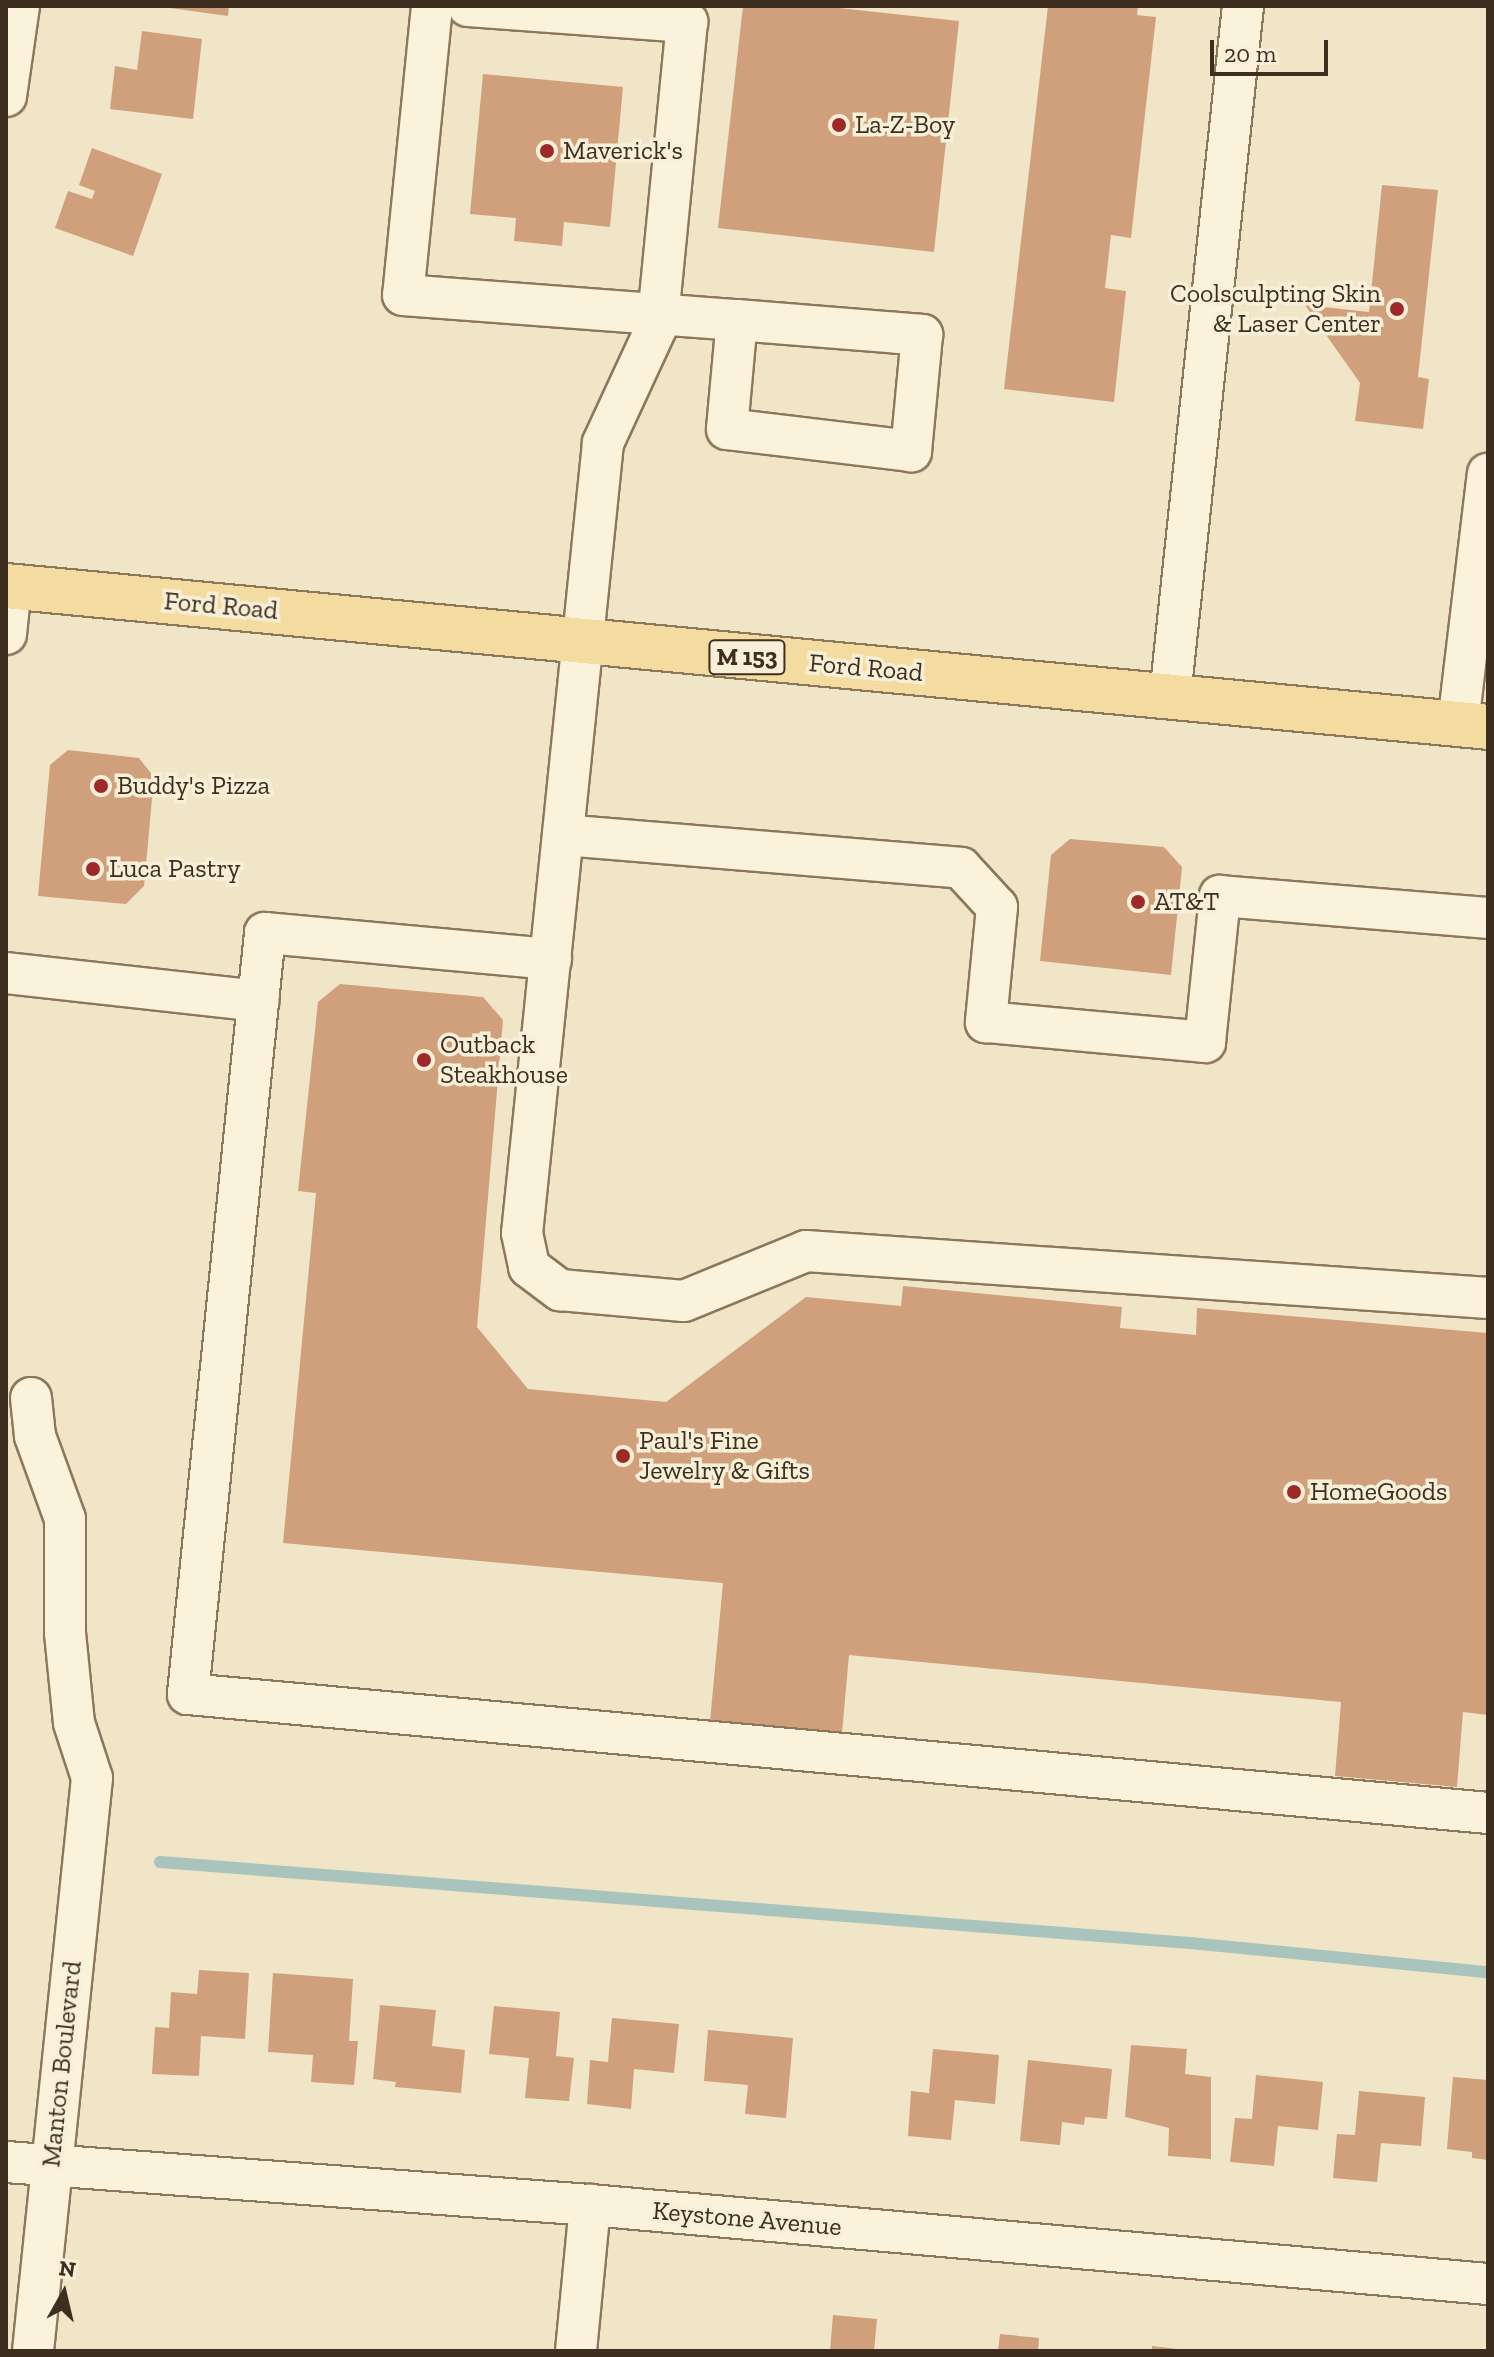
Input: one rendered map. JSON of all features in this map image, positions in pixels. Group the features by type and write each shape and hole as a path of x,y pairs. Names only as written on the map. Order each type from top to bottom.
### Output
{"main road":[{"name":"Ford Road","path":"8,586 1473,726"}],"street":[{"path":"6,96 19,6"},
{"path":"432,6 403,295 737,320 922,335 911,451 727,429 737,320"},
{"path":"468,6 694,14 658,315 603,443 522,1233 529,1267 560,1290 684,1301 806,1251 1488,1298"},
{"path":"1170,697 1243,6"},
{"path":"1473,726 1488,474"},
{"path":"6,634 8,586"},
{"path":"563,835 961,868 997,907 986,1022 1205,1042 1220,896 1488,918"},
{"path":"551,959 265,933 188,1694 1488,1813"},
{"path":"6,973 258,1001"},
{"name":"Manton Boulevard","path":"31,1398 35,1436 65,1519 65,1633 74,1723 92,1778 33,2351"},
{"name":"Keystone Avenue","path":"6,2162 590,2205 1488,2284"},
{"path":"576,2351 590,2205"}],"building":[{"path":"155,6 229,6 228,16"},
{"name":"La-Z-Boy","path":"743,6 820,6 959,21 934,252 718,228"},
{"path":"1048,6 1138,6 1137,15 1156,17 1131,238 1111,235 1105,288 1126,291 1114,402 1004,389"},
{"path":"142,31 202,39 193,119 110,109 115,66 137,70"},
{"name":"Maverick's","path":"483,74 623,87 610,227 564,222 562,246 514,241 516,218 470,214"},
{"path":"92,148 162,174 133,256 55,228 68,191 92,199 95,191 79,185"},
{"name":"Coolsculpting Skin & Laser Center","path":"1382,185 1438,190 1418,377 1429,379 1423,429 1355,421 1360,383 1305,305 1369,312"},
{"path":"68,750 139,758 154,777 144,886 126,904 38,896 50,765"},
{"path":"1070,839 1164,847 1182,867 1171,975 1040,961 1051,855"},
{"path":"340,984 483,997 503,1020 477,1327 528,1389 666,1402 806,1297 901,1306 903,1286 1122,1307 1120,1328 1196,1335 1197,1308 1488,1333 1488,1715 1463,1712 1457,1787 1335,1776 1341,1702 849,1655 842,1733 710,1721 723,1583 283,1543 316,1193 298,1191 318,1002"},
{"path":"199,1970 249,1973 245,2039 201,2036 199,2076 152,2074 155,2027 169,2028 171,1992 197,1994"},
{"path":"273,1973 353,1979 349,2041 358,2041 354,2085 311,2082 313,2055 268,2052"},
{"path":"380,2005 436,2010 432,2046 465,2050 461,2093 395,2087 396,2082 373,2079"},
{"path":"494,2006 560,2012 556,2056 574,2058 569,2101 525,2098 529,2058 489,2054"},
{"path":"612,2018 679,2024 674,2073 634,2069 631,2109 587,2104 590,2060 608,2062"},
{"path":"708,2030 793,2038 786,2118 745,2114 748,2085 704,2081"},
{"path":"1131,2045 1187,2049 1185,2074 1211,2077 1211,2159 1168,2156 1169,2128 1125,2117"},
{"path":"933,2049 999,2055 995,2104 955,2100 951,2140 908,2136 911,2091 929,2093"},
{"path":"1028,2060 1112,2069 1107,2119 1085,2117 1084,2125 1062,2122 1060,2145 1020,2141"},
{"path":"1256,2075 1323,2082 1318,2130 1278,2126 1274,2166 1230,2162 1235,2118 1252,2119"},
{"path":"1453,2077 1488,2080 1488,2160 1472,2158 1472,2152 1447,2149"},
{"path":"1359,2091 1425,2097 1421,2146 1381,2143 1377,2182 1333,2178 1337,2134 1355,2135"},
{"path":"833,2315 877,2319 874,2351 830,2351"},
{"path":"1000,2334 1039,2338 1038,2351 998,2351"},
{"path":"1152,2346 1178,2349 1178,2351 1152,2351"}],"waterway":[{"path":"160,1862 1190,1943 1488,1972"}],"place":[{"name":"La-Z-Boy","path":"839,125"},
{"name":"Maverick's","path":"547,151"},
{"name":"Coolsculpting Skin & Laser Center","path":"1397,309"},
{"name":"Buddy's Pizza","path":"101,786"},
{"name":"Luca Pastry","path":"93,869"},
{"name":"AT&T","path":"1138,902"},
{"name":"Outback Steakhouse","path":"424,1060"},
{"name":"Paul's Fine Jewelry & Gifts","path":"623,1456"},
{"name":"HomeGoods","path":"1294,1492"}]}
